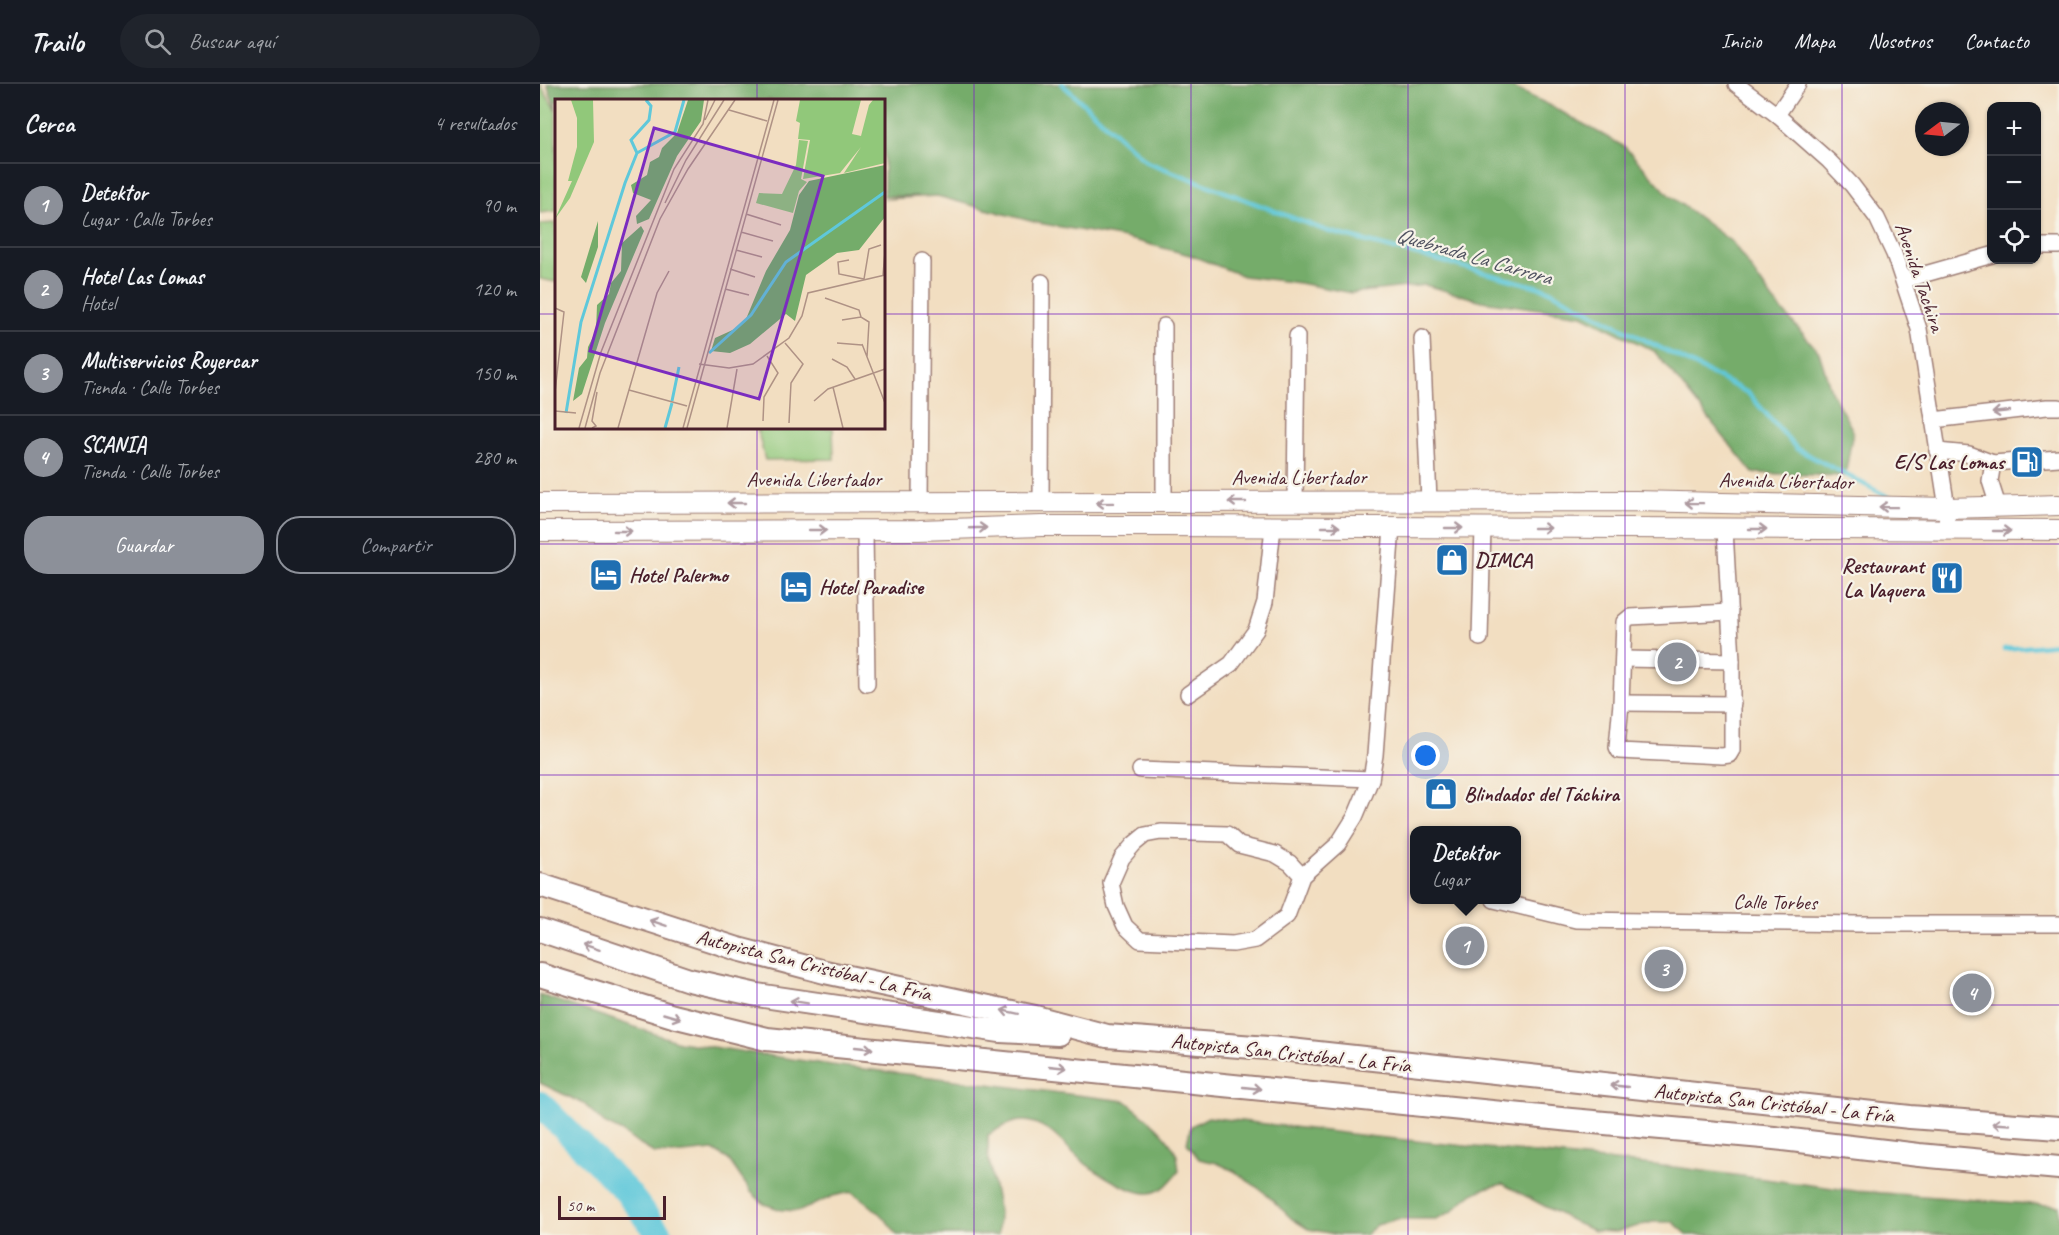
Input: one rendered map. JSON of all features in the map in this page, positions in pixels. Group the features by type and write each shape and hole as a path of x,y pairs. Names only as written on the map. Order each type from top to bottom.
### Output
{"highway":[{"name":"Autopista San Cristóbal - La Fría","path":"540,885 738,949 825,972 1035,1017 1107,1036 1281,1049 1910,1118 2059,1128"},
{"path":"540,930 688,980 757,995 1000,1031 1107,1036"},
{"name":"Autopista San Cristóbal - La Fría","path":"540,975 662,1013 767,1039 2059,1168"}],"main road":[{"name":"Avenida Libertador","path":"540,504 1635,501 1947,508 2059,505"},
{"path":"540,531 865,530 1054,526 2059,530"}],"street":[{"name":"Avenida Tachira","path":"1736,84 1777,115 1829,161 1877,218 1904,280 1919,329 1947,508 1946,531"},
{"path":"1777,115 1798,84"},
{"path":"2041,246 2059,246"},
{"path":"1904,280 1987,256"},
{"path":"920,503 922,261"},
{"path":"1041,504 1042,282"},
{"path":"1164,326 1164,502"},
{"path":"1295,501 1297,336"},
{"path":"1422,338 1429,501"},
{"path":"1933,420 2059,407"},
{"path":"1937,451 1969,454 1993,464 2059,458"},
{"path":"1993,464 1990,481 1998,506"},
{"path":"1188,694 1231,664 1256,630 1265,602 1273,527"},
{"path":"1302,876 1290,863 1275,854 1239,844 1227,834 1161,832 1145,835 1134,844 1122,858 1110,883 1125,927 1140,940 1233,944 1255,940 1287,916 1302,876 1338,844 1355,817 1371,779 1375,755 1392,527"},
{"path":"1480,638 1483,528"},
{"path":"1725,529 1730,612 1732,661 1732,750 1729,755 1722,756 1619,751 1617,747 1624,622 1630,617 1730,612"},
{"path":"865,530 867,684"},
{"path":"1623,659 1732,661"},
{"path":"1621,703 1733,704"},
{"path":"1140,770 1371,779"},
{"name":"Calle Torbes","path":"1510,904 1576,920 2059,924"}],"green space":[{"path":"540,84 555,109 555,211 540,213"},
{"path":"547,84 1506,84 1625,147 1669,195 1733,243 1773,300 1819,352 1831,391 1853,431 1845,476 1753,473 1654,351 1582,315 1482,301 1425,285 1351,293 1243,276 1190,255 1125,238 1038,223 937,196 885,199 918,196 885,196 885,99 555,99 555,107"},
{"path":"555,223 555,282 540,279 540,224"},
{"path":"757,429 833,429 834,459 765,460"},
{"path":"540,995 679,1042 832,1065 1126,1101 1154,1124 1172,1145 1178,1159 1179,1171 1167,1185 1159,1190 1143,1193 1094,1170 1047,1129 1031,1122 1018,1121 988,1135 988,1155 999,1213 998,1235 897,1235 877,1211 852,1192 833,1196 800,1211 782,1210 764,1204 751,1192 729,1160 713,1150 673,1154 654,1153 604,1123 584,1104 540,1083"},
{"path":"1208,1117 1376,1137 1674,1167 1856,1191 2059,1206 2059,1235 1923,1233 1914,1235 1688,1235 1673,1222 1653,1222 1616,1232 1595,1231 1503,1184 1485,1188 1467,1197 1453,1211 1436,1219 1397,1219 1377,1225 1365,1235 1339,1235 1308,1229 1292,1219 1265,1193 1234,1171 1217,1163 1199,1159 1187,1143 1191,1126"}],"waterway":[{"name":"Quebrada La Carrora","path":"1062,84 1147,162 1327,231 1546,289 1748,393 1797,449 1894,500"},
{"name":"Quebrada La Carrora","path":"2004,649 2059,644"},
{"path":"540,1104 628,1193 660,1235"}],"place":[{"name":"E/S Las Lomas","path":"2027,462"},
{"name":"DIMCA","path":"1452,560"},
{"name":"Hotel Palermo","path":"606,575"},
{"name":"Restaurant La Vaquera","path":"1947,578"},
{"name":"Hotel Paradise","path":"796,587"},
{"name":"Hotel Las Lomas","path":"1677,662"},
{"name":"Blindados del Táchira","path":"1441,794"},
{"name":"Detektor","path":"1465,946"},
{"name":"Multiservicios Royercar","path":"1664,969"},
{"name":"SCANIA","path":"1972,993"}]}
